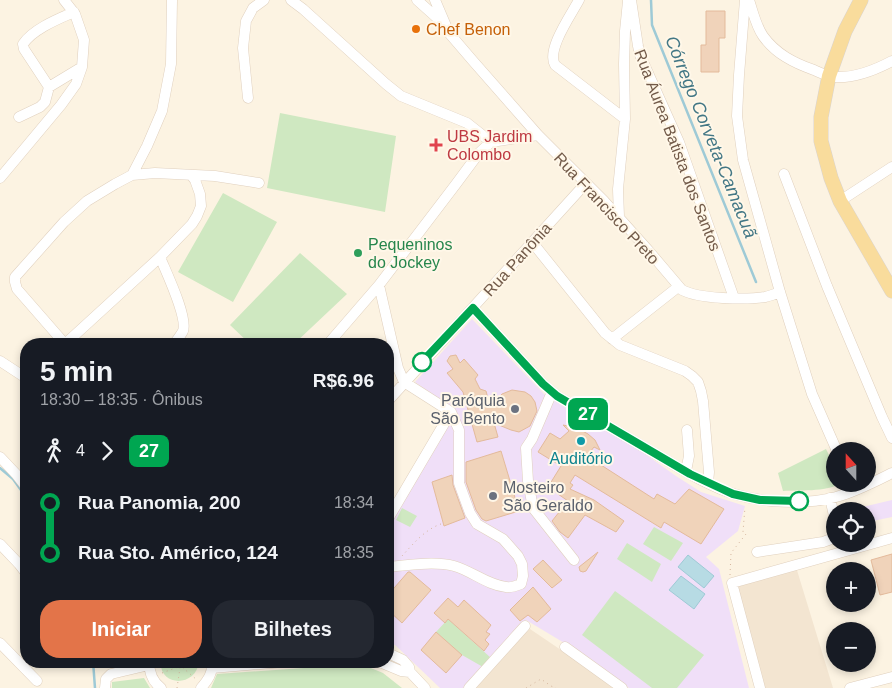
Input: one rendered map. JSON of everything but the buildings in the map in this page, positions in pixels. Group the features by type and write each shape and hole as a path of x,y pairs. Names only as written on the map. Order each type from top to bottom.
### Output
{"main road":[{"path":"861,0 845,31 829,76 821,117 821,141 825,160 840,201 891,286"}],"street":[{"path":"0,178 61,105 76,84 82,67 84,40 74,12 64,0"},
{"path":"132,175 162,111 171,64 172,0"},
{"path":"248,98 243,48 246,21 253,8 264,0"},
{"path":"291,0 401,96 468,124 491,142"},
{"path":"417,0 449,33"},
{"name":"Rua Francisco Preto","path":"436,0 449,33 496,89 586,183 611,196 618,212 678,287"},
{"path":"579,0 559,36 554,49 553,62 625,119"},
{"path":"618,212 611,196 625,119 625,31 630,0"},
{"name":"Rua Áurea Batista dos Santos","path":"630,0 640,55 679,142 734,298"},
{"path":"745,0 737,116 742,160 812,394 833,442"},
{"path":"749,0 763,35 772,47 796,63 829,76 838,77 868,72 892,61"},
{"path":"753,12 754,0"},
{"path":"49,87 24,49 23,44 27,38 46,26 74,12"},
{"path":"741,41 759,29"},
{"path":"19,117 40,107 45,102 49,87 82,67"},
{"path":"333,338 379,285 479,153 491,142 538,135"},
{"path":"840,201 892,167"},
{"path":"60,338 17,289 15,278 64,222 87,201 132,175 155,173 215,176 259,183"},
{"path":"784,174 827,286 892,438"},
{"path":"72,338 160,257 198,216 201,206 200,194 195,180 190,175"},
{"name":"Rua Panônia","path":"394,394 586,183"},
{"path":"532,242 612,340 685,372 698,382 703,401 709,472 708,483"},
{"path":"160,257 182,313 184,324 178,338"},
{"path":"379,285 391,338"},
{"path":"612,340 678,287 688,294 734,298 764,297 780,292"},
{"path":"473,308 543,384 557,396 708,483 733,494 760,500 796,502 830,498 844,492"},
{"path":"394,351 404,382 452,412 459,430 459,483 470,513 477,524 503,539 518,556 522,564 523,576 521,584 506,588 454,566 428,564 394,567"},
{"path":"0,361 20,374"},
{"path":"552,392 532,439 526,448 528,481 533,508 574,560"},
{"path":"394,510 452,412"},
{"path":"686,472 689,456 687,430"},
{"path":"0,457 20,479"},
{"path":"876,480 892,474"},
{"path":"830,498 831,502"},
{"path":"760,688 732,583 892,538"},
{"path":"757,552 826,541"},
{"path":"0,544 20,561"},
{"path":"469,688 525,626"},
{"path":"0,642 20,663"},
{"path":"565,647 622,688"},
{"path":"394,656 403,660 410,672 425,688"},
{"path":"25,668 37,681"},
{"path":"106,688 106,679 111,674 132,668"},
{"path":"150,668 152,677 161,688"},
{"path":"202,687 208,679 211,668"},
{"path":"394,668 410,672"},
{"path":"850,688 892,677"}],"path":[{"path":"732,583 730,576 731,554 746,534 743,532 745,497"},
{"path":"394,565 419,538 434,526 444,523"},
{"path":"152,677 175,668"},
{"path":"177,688 180,668"},
{"path":"182,668 202,687"},
{"path":"526,688 541,679 556,688"}],"shaded area":[{"path":"472,319 544,394 638,449 701,492 745,506 738,531 706,557 719,569 749,688 629,688 566,644 526,620 463,688 440,688 394,645 394,515 450,407 415,382"},
{"path":"892,500 892,517 876,520 876,504"},
{"path":"796,567 826,665 826,672 828,672 833,688 755,688 735,587"},
{"path":"530,629 617,688 473,688"}],"green space":[{"path":"280,113 396,136 385,212 267,188"},
{"path":"223,193 277,222 233,302 178,272"},
{"path":"300,253 347,294 300,338 244,338 230,325"},
{"path":"826,449 826,488 783,491 778,473"},
{"path":"402,508 417,516 410,527 396,520"},
{"path":"654,527 683,543 671,561 643,544"},
{"path":"627,543 661,564 652,582 617,559"},
{"path":"615,591 704,655 677,688 652,688 582,635"},
{"path":"448,619 491,658 483,667 462,655 436,632"},
{"path":"162,668 197,668 192,676 178,681 171,680 165,676"},
{"path":"303,668 371,668 383,673 402,688 211,688 217,674"},
{"path":"144,678 150,688 112,688 112,682"}],"water":[{"path":"688,555 714,576 704,588 678,567"},
{"path":"681,576 705,594 694,609 669,590"}],"waterway":[{"name":"Córrego Corveta-Camacuã","path":"651,0 652,25 756,282"},
{"path":"0,468 13,479 20,489"},
{"path":"94,668 95,688"}],"bus line":[{"name":"27","path":"422,362 473,308 543,384 557,396 690,474 733,494 760,500 799,501"}],"place":[{"name":"Chef Benon","path":"416,29"},
{"name":"UBS Jardim Colombo","path":"436,145"},
{"name":"Pequeninos do Jockey","path":"358,253"},
{"name":"Paróquia São Bento","path":"515,409"},
{"name":"Auditório","path":"581,441"},
{"name":"Mosteiro São Geraldo","path":"493,496"}]}
